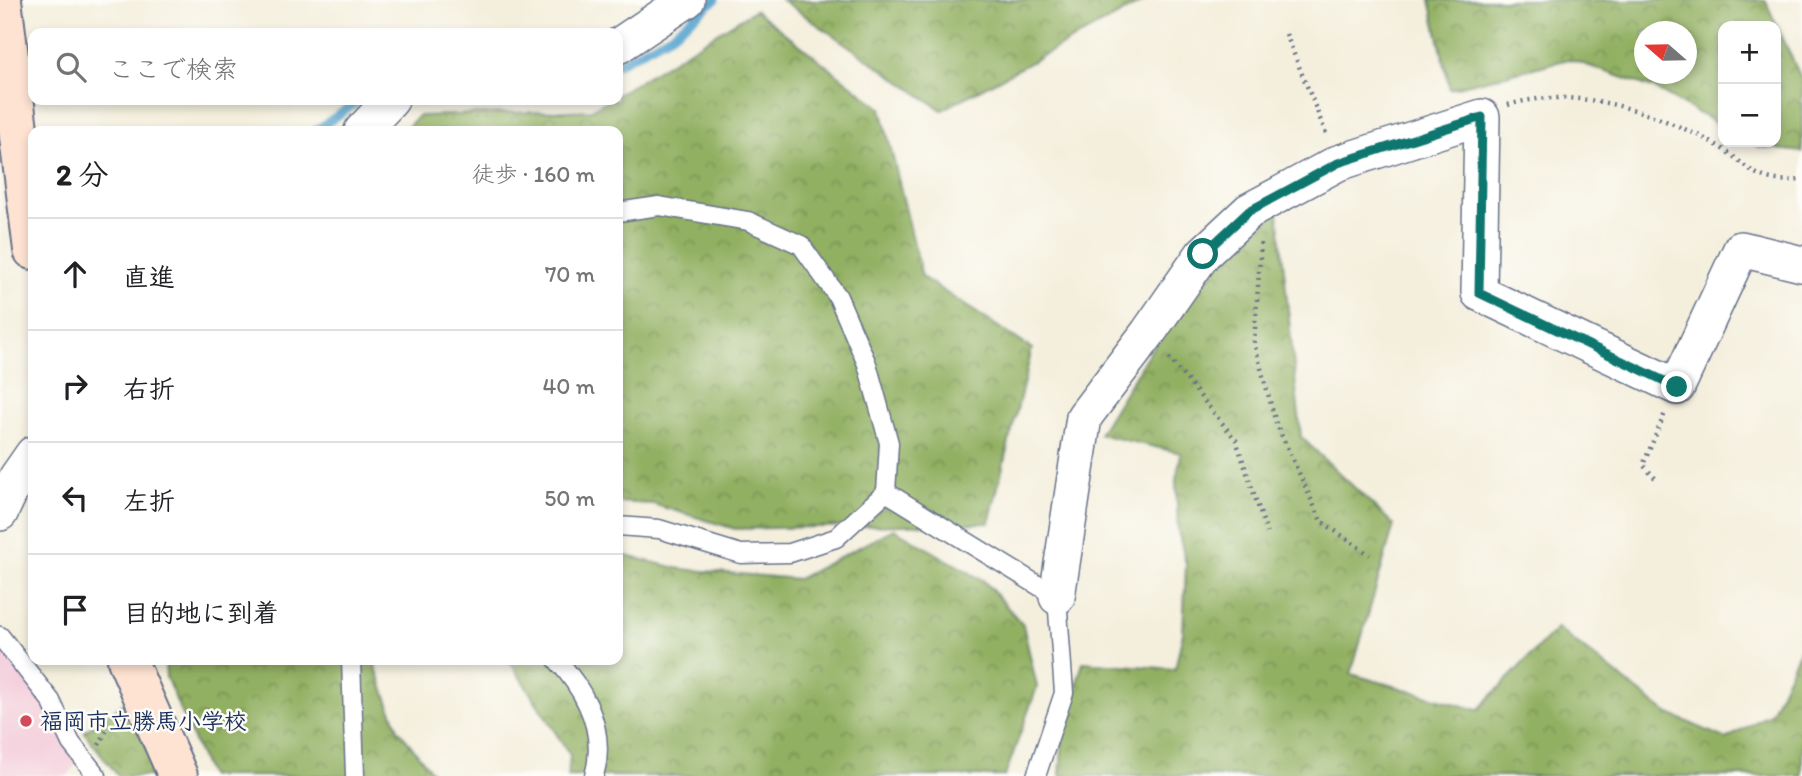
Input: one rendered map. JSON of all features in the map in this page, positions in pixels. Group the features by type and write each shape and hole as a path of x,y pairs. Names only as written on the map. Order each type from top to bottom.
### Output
{"main road":[{"path":"1,2 28,211"},
{"path":"129,665 178,776"}],"street":[{"path":"623,43 687,0"},
{"path":"367,126 386,105"},
{"path":"1057,597 1084,417 1149,333 1203,254 1249,211 1338,163 1482,117 1479,293 1677,387 1741,249 1802,264"},
{"path":"0,513 17,477 28,461"}],"lane":[{"path":"623,211 659,206 748,221 801,245 838,297 867,364 889,443 886,492 836,538 790,553 741,554 659,529 623,526"},
{"path":"886,492 1057,597 1064,693 1036,776"},
{"path":"0,636 51,701 71,743 92,770"},
{"path":"351,665 355,776"},
{"path":"562,665 582,687 598,738 594,776"}],"path":[{"path":"1286,34 1338,163"},
{"path":"1482,117 1510,104 1552,96 1618,106 1677,126 1714,144 1759,177 1783,181 1802,180"},
{"path":"1249,211 1262,232 1255,343 1276,423 1321,521 1370,555"},
{"path":"1149,333 1236,440 1267,533"},
{"path":"1655,478 1643,465 1677,387"},
{"path":"92,770 107,730 148,712"}],"shaded area":[{"name":"福岡市立勝馬小学校","path":"0,649 29,682 77,761 68,776 0,776"}],"green space":[{"path":"782,0 1146,0 942,110"},
{"path":"1430,0 1765,0 1775,21 1718,21 1718,124 1641,84 1697,84 1697,21 1634,21 1634,81 1569,59 1450,89"},
{"path":"755,10 881,108 922,277 1032,349 989,523 735,529 653,504 623,502 623,126 409,126 418,116 591,110 600,105 623,105 623,91"},
{"path":"1781,35 1802,80 1802,152 1759,147 1781,147"},
{"path":"1278,211 1301,437 1394,525 1351,674 1478,710 1557,628 1665,712 1726,739 1771,713 1802,646 1802,776 1060,776 1063,732 1083,662 1175,669 1183,633 1186,564 1178,530 1176,483 1181,453 1099,434 1147,356 1208,269"},
{"path":"894,529 984,581 1023,625 1037,687 1005,776 568,776 570,755 512,665 623,665 623,555 681,569 798,579"},
{"path":"165,665 375,665 398,729 435,776 209,776 166,677"},
{"path":"124,703 163,776 118,776 84,732"}],"waterway":[{"path":"623,61 671,35 715,0"},
{"path":"322,126 353,105"}],"place":[{"name":"福岡市立勝馬小学校","path":"26,721"}],"route":[{"path":"1203,254 1249,211 1338,163 1482,117 1479,293 1677,387"}]}
